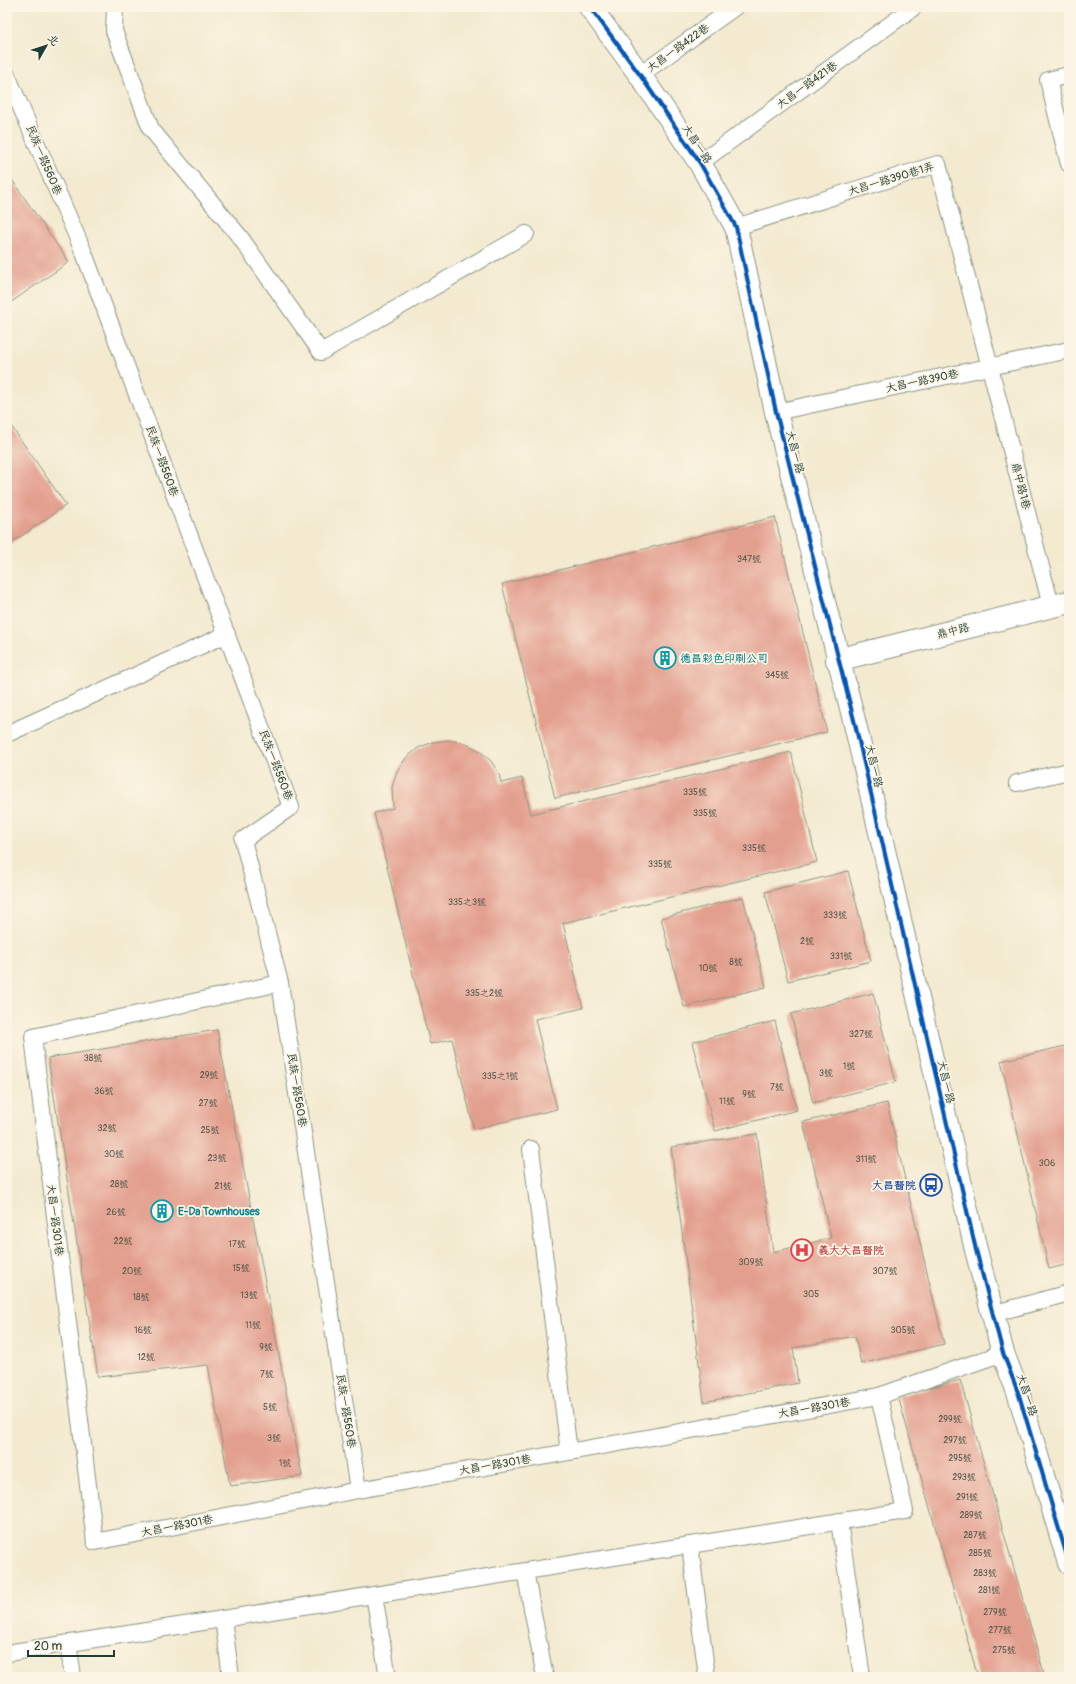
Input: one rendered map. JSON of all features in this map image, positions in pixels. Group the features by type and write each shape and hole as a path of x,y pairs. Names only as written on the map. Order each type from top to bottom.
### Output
{"street":[{"name":"大昌一路","path":"590,7 640,75 700,163 736,227 776,412 822,592 837,660 855,724 992,1314 1068,1553"},
{"name":"鼎中路","path":"837,660 1060,604"}],"lane":[{"path":"115,7 114,31 151,129 240,236 321,352 526,234"},
{"name":"大昌一路422巷","path":"640,75 735,7"},
{"name":"大昌一路421巷","path":"700,163 914,7"},
{"name":"民族一路560巷","path":"7,75 84,253 292,807 243,840 280,983 358,1490"},
{"path":"1069,75 1048,80 1069,164"},
{"name":"大昌一路390巷1弄","path":"736,227 938,164 990,366"},
{"name":"大昌一路390巷","path":"776,412 1069,350"},
{"name":"鼎中路1巷","path":"990,366 1060,604"},
{"path":"7,734 227,634"},
{"path":"1017,783 1069,771"},
{"name":"大昌一路301巷","path":"280,983 33,1038 95,1542 358,1490 879,1396 1004,1353"},
{"path":"531,1149 569,1452"},
{"path":"992,1314 1069,1292"},
{"path":"7,1653 905,1511 879,1396"},
{"path":"839,1521 862,1677"},
{"path":"690,1545 707,1677"},
{"path":"525,1571 545,1677"},
{"path":"374,1595 388,1677"},
{"path":"223,1619 231,1677"},
{"path":"68,1643 73,1677"}],"building":[{"path":"7,173 69,262 7,305"},
{"path":"7,420 66,505 7,546"},
{"name":"德昌彩色印刷公司","path":"775,517 827,732 555,798 502,584"},
{"path":"449,740 464,743 479,750 491,761 499,774 501,783 522,778 531,814 791,752 817,862 563,923 583,1008 535,1019 557,1109 474,1129 452,1039 430,1044 374,813 393,808 392,787 397,771 406,758 418,748 433,742"},
{"path":"848,871 871,961 788,981 765,892"},
{"path":"743,897 766,987 684,1007 661,918"},
{"path":"873,993 896,1082 813,1103 791,1014"},
{"path":"775,1021 797,1110 715,1131 692,1042"},
{"name":"E-Da Townhouses","path":"217,1030 302,1476 230,1486 208,1365 98,1377 48,1058"},
{"path":"1069,1045 1069,1264 1049,1269 1001,1061"},
{"name":"義大大昌醫院","path":"887,1103 944,1344 861,1364 855,1336 793,1348 798,1383 704,1402 671,1147 757,1134 773,1252 831,1238 803,1122"},
{"path":"960,1380 1045,1677 978,1677 898,1396"}],"cycle path":[{"path":"590,7 640,75 700,163 736,227 776,412 855,724 976,1250 1003,1353 1019,1395 1069,1563"}],"place":[{"name":"德昌彩色印刷公司","path":"665,658"},
{"name":"大昌醫院","path":"931,1185"},
{"name":"E-Da Townhouses","path":"162,1211"},
{"name":"義大大昌醫院","path":"802,1250"}]}
